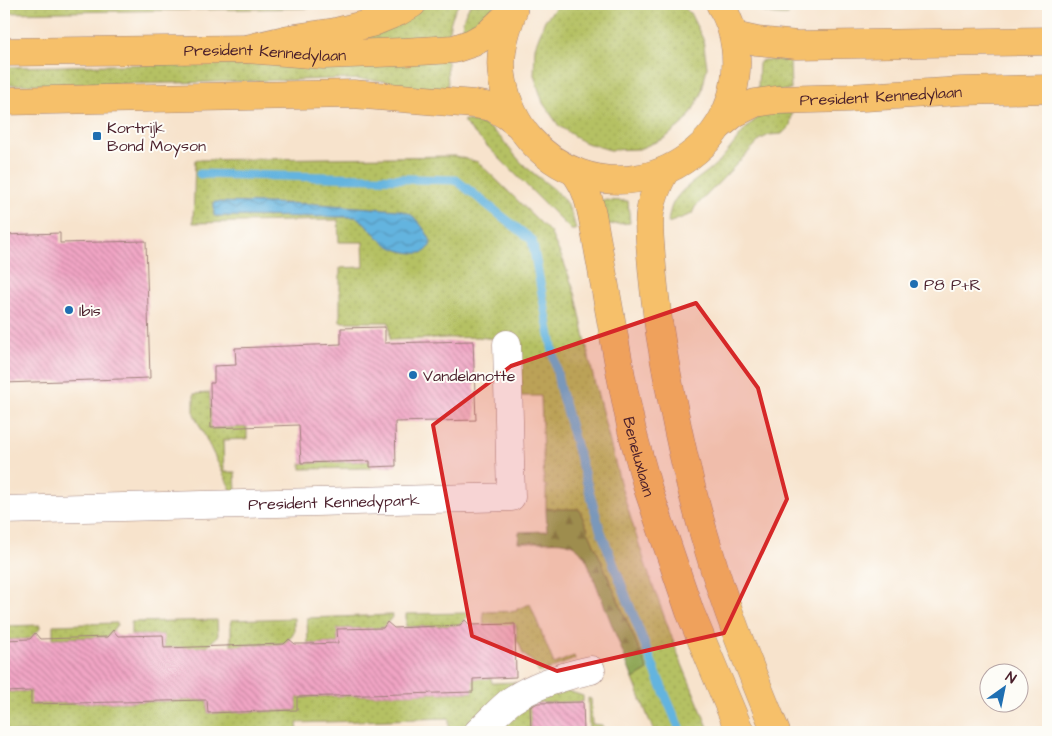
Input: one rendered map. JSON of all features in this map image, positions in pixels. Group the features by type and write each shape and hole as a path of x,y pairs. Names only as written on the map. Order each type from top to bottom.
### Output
{"main road":[{"path":"246,49 371,23 412,4"},
{"path":"515,7 505,33 501,56 503,80 509,104 520,125 534,144 553,160 574,172 596,178 619,181 643,178 665,171 686,160 704,144 719,126 729,105 735,82 737,59 734,36 726,13 720,4"},
{"name":"President Kennedylaan","path":"4,52 246,49 324,55 454,49 472,43 488,34 515,7"},
{"path":"734,36 757,41 797,45 1048,41"},
{"name":"President Kennedylaan","path":"719,126 755,103 776,100 848,98 961,91 1048,89"},
{"path":"4,101 353,94 492,107 506,114 520,125"},
{"path":"665,171 653,199 649,230 654,296 666,374 688,478 709,552 744,651 776,732"},
{"name":"Beneluxlaan","path":"574,172 583,183 588,195 632,431 648,488 690,612 740,732"}],"street":[{"name":"President Kennedypark","path":"4,510 511,497 507,344"},
{"path":"478,732 510,701 530,689 556,679 591,670"}],"highlighted area":[{"path":"696,303 758,388 787,499 724,633 557,671 472,636 433,425 511,366"}],"green space":[{"path":"4,4 334,4 309,8 4,13"},
{"path":"429,4 459,4 451,21 448,41 308,43 411,15"},
{"path":"471,4 495,4 485,19 461,37 463,19"},
{"path":"559,4 680,4 690,13 703,39 707,67 701,95 687,120 665,138 639,149 610,150 583,142 559,126 543,103 534,75 535,47 545,20"},
{"path":"749,4 781,4 789,11 788,15 777,15 763,12"},
{"path":"445,59 447,62 448,89 409,87 385,81 338,79 4,85 4,67"},
{"path":"764,60 790,60 791,90 759,91 759,64"},
{"path":"765,113 792,113 790,126 782,134 769,135 761,139 695,207 692,214 668,223 672,206 681,192 716,164 745,130"},
{"path":"464,120 476,122 493,131 524,165 557,192 573,217 576,230 571,230 464,123"},
{"path":"455,156 478,162 550,232 563,260 576,296 593,376 634,529 679,657 710,732 654,732 633,679 648,670 579,510 546,509 541,396 519,396 495,339 478,337 390,340 389,322 340,322 340,268 364,267 363,242 339,242 338,220 193,223 195,160"},
{"path":"600,200 628,201 630,223 604,225"},
{"path":"210,393 211,428 247,427 247,439 223,440 224,472 235,472 236,493 233,494 194,414 194,394"},
{"path":"370,461 371,468 301,469 301,463"},
{"path":"546,509 579,509 648,670 633,679 583,554 573,545 563,542 518,542 519,532 547,531"},
{"path":"530,604 554,664 574,656 575,659 539,673 534,663 523,654 517,642 516,625 484,625 483,612 517,611 517,609"},
{"path":"470,613 460,625 406,627 406,614"},
{"path":"392,615 383,628 338,629 338,643 308,644 307,618"},
{"path":"294,618 294,633 284,644 231,646 231,620"},
{"path":"217,620 218,635 207,647 164,648 163,635 131,635 131,622"},
{"path":"117,623 107,637 53,638 53,625"},
{"path":"40,625 40,629 30,639 4,640 4,626"},
{"path":"473,678 491,678 492,683 516,682 458,732 449,732 449,718 297,723 298,732 4,732 4,692 31,691 32,704 207,700 208,713 297,710 297,697 472,692"},
{"path":"560,690 583,696 583,702 530,703 531,732 493,732 515,712 532,700"},
{"path":"588,698 591,699 592,724 602,725 605,732 593,732 593,729 589,729"}],"water":[{"path":"214,202 318,204 398,210 410,214 416,220 426,232 431,243 427,250 422,253 400,251 384,243 364,222 356,217 214,216"}],"building":[{"path":"60,233 60,243 146,241 150,378 4,383 4,235"},
{"path":"385,327 385,343 473,341 476,420 395,422 396,466 370,467 370,461 301,463 299,425 211,428 210,383 214,383 214,366 236,365 235,348 341,344 341,328"},
{"path":"465,620 470,625 515,624 516,677 473,679 473,692 297,697 297,710 208,713 207,700 31,704 31,691 4,692 4,640 30,639 35,633 40,639 107,637 113,630 118,636 163,635 164,648 284,644 289,639 295,644 308,644 338,643 337,629 383,628 387,622 394,628 460,625"},
{"path":"583,702 584,732 531,732 530,707 538,703"}],"waterway":[{"path":"200,174 456,180 532,240 560,389 600,529 655,671 681,732"}],"place":[{"name":"Kortrijk Bond Moyson","path":"97,136"},
{"name":"P8 P+R","path":"914,284"},
{"name":"Ibis","path":"69,310"},
{"name":"Vandelanotte","path":"413,375"}]}
